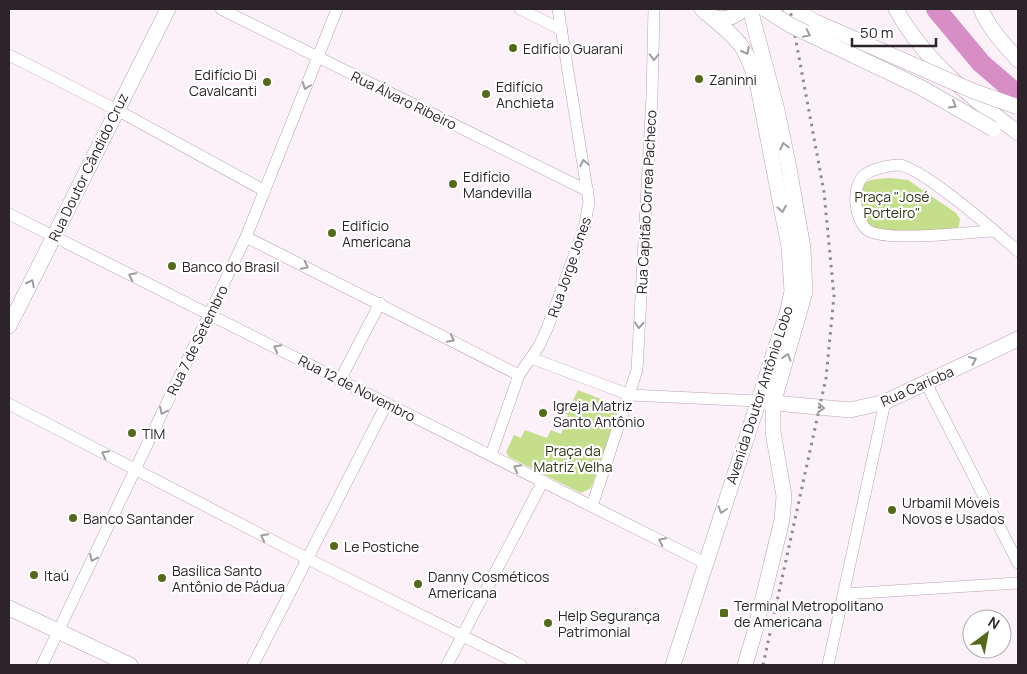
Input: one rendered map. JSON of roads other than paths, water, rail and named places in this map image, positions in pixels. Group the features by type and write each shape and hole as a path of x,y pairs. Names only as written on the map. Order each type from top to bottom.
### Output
{"main road":[{"name":"Rua Doutor Cândido Cruz","path":"9,326 168,9"},
{"path":"705,12 728,18 743,9"},
{"name":"Avenida Doutor Antônio Lobo","path":"744,665 756,631 782,520 784,496 773,432 773,404 805,292 803,248 777,110 750,9"},
{"path":"765,9 790,25 922,88 1018,143"},
{"path":"792,9 838,32 973,91 1018,107"},
{"path":"896,9 917,42 936,65 1018,133"},
{"path":"981,9 985,19 1001,42 1018,60"},
{"name":"Avenida Doutor Antônio Lobo","path":"673,665 788,310 792,291 789,247 760,93 752,63 741,43 705,12"},
{"name":"Rua Carioba","path":"757,401 850,410 885,402 1018,339"},
{"path":"9,608 130,665"}],"street":[{"name":"Rua Álvaro Ribeiro","path":"221,9 588,191"},
{"name":"Rua 7 de Setembro","path":"42,665 246,237 337,9"},
{"path":"520,9 562,30"},
{"name":"Rua Jorge Jones","path":"491,455 519,374 531,358 547,329 584,229 588,210 588,191 558,9"},
{"name":"Rua Capitão Correa Pacheco","path":"592,506 630,395 636,370 652,96 654,9"},
{"path":"9,55 117,110 265,191"},
{"path":"994,230 903,236 870,231 862,225 858,217 856,198 860,180 866,174 898,165 911,169 994,230 1018,251"},
{"name":"Rua 12 de Novembro","path":"9,214 706,563"},
{"path":"246,237 519,374"},
{"path":"340,380 380,303"},
{"name":"Rua Carioba","path":"531,358 630,395 757,401"},
{"path":"926,383 1018,563"},
{"path":"828,665 885,402"},
{"path":"253,665 387,403"},
{"path":"9,404 308,559 521,665"},
{"path":"447,665 543,481"},
{"path":"844,594 1018,583"}],"waterway":[{"path":"936,9 981,63 1018,95"}],"railway":[{"path":"763,665 826,378 834,296 824,192 790,9"}],"place":[{"name":"Edifício Guarani","path":"513,48"},
{"name":"Zaninni","path":"699,79"},
{"name":"Edifício Di Cavalcanti","path":"267,82"},
{"name":"Edifício Anchieta","path":"486,94"},
{"name":"Edifício Mandevilla","path":"453,184"},
{"name":"Edifício Americana","path":"332,233"},
{"name":"Banco do Brasil","path":"172,266"},
{"name":"Igreja Matriz Santo Antônio","path":"543,413"},
{"name":"TIM","path":"132,433"},
{"name":"Urbamil Móveis Novos e Usados","path":"892,510"},
{"name":"Banco Santander","path":"73,518"},
{"name":"Le Postiche","path":"334,546"},
{"name":"Itaú","path":"34,575"},
{"name":"Basílica Santo Antônio de Pádua","path":"162,578"},
{"name":"Danny Cosméticos Americana","path":"418,584"},
{"name":"Terminal Metropolitano de Americana","path":"724,613"},
{"name":"Help Segurança Patrimonial","path":"548,623"}],"park label":[{"name":"Praça \"José Porteiro\"","path":"892,204"},
{"name":"Praça da Matriz Velha","path":"573,458"}]}
